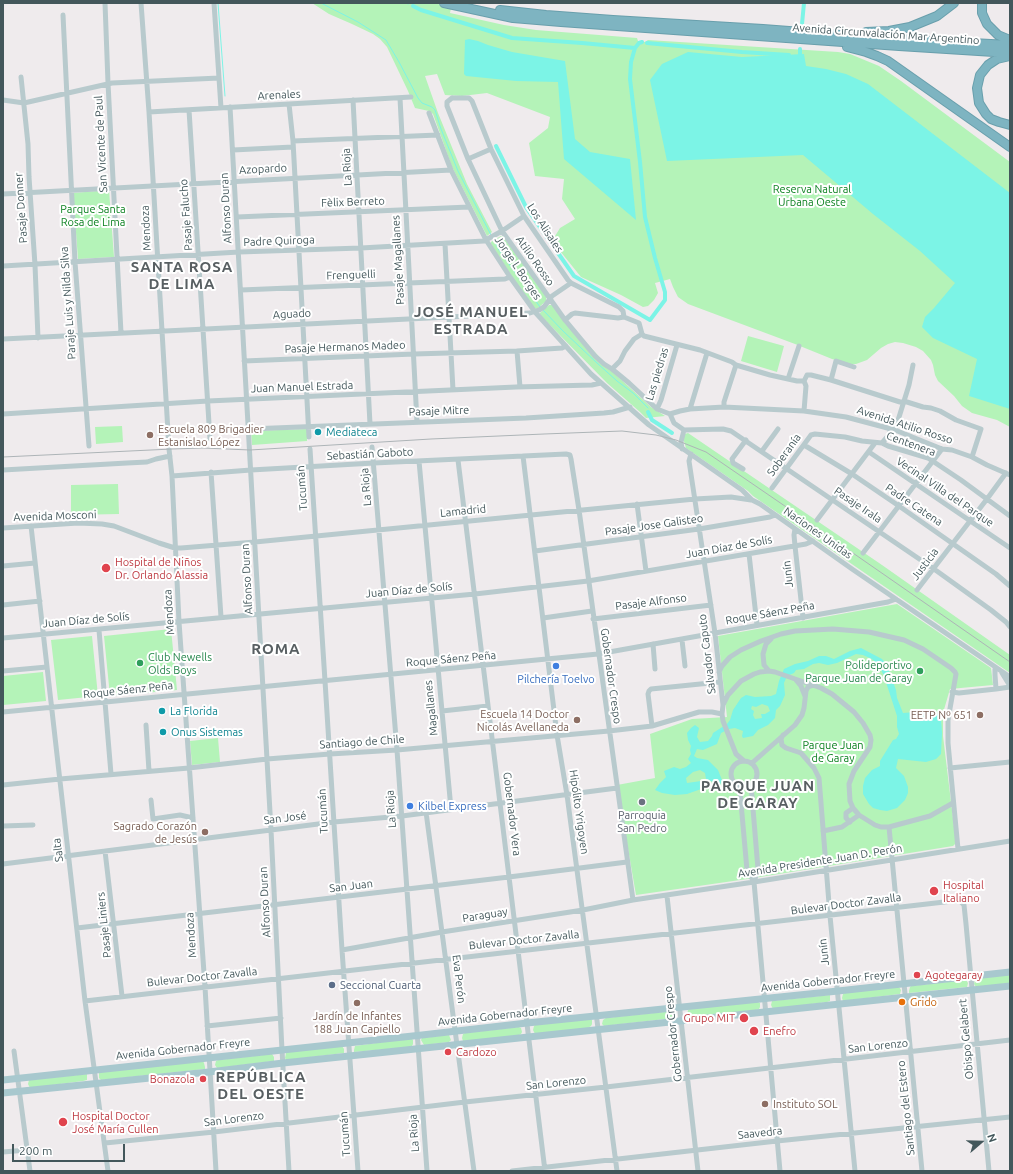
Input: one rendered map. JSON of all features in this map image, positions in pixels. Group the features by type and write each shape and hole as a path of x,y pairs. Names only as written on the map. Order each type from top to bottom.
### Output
{"highway":[{"path":"444,3 481,12 577,24 761,32 817,30 872,32 904,29 937,16 954,3"},
{"path":"467,3 506,11 546,15 761,32 848,47 888,61 1010,147"},
{"path":"982,3 982,13 987,24 998,35 1010,40"},
{"name":"Avenida Circunvalación Mar Argentino","path":"761,32 1010,45"},
{"name":"Avenida Circunvalación Mar Argentino","path":"761,32 1010,53"},
{"path":"1010,56 1003,57 988,65 980,75 977,88 979,103 986,114 991,119 1010,125"}],"main road":[{"name":"Avenida Gobernador Freyre","path":"3,1080 348,1042 417,1036 597,1015 1010,972"},
{"path":"3,1093 1010,986"}],"street":[{"name":"San Vicente de Paul","path":"105,3 121,333"},
{"name":"Mendoza","path":"141,3 154,185 175,548 216,1171"},
{"path":"214,3 221,108"},
{"name":"Paraje Luis y Nilda Silva","path":"63,15 75,262 88,446"},
{"name":"Pasaje Donner","path":"21,77 28,144 38,338"},
{"path":"3,100 24,103 108,83 219,78"},
{"name":"Arenales","path":"149,112 411,97"},
{"name":"Pasaje Magallanes","path":"400,98 417,422"},
{"name":"Atilio Rosso","path":"467,98 450,99 447,104 468,159 502,231 549,299 595,356 629,383 657,409"},
{"name":"Los Alisales","path":"467,98 472,101 491,149 524,216 571,283 619,307 623,311 624,316 639,323 642,334"},
{"name":"La Rioja","path":"353,100 370,424"},
{"path":"289,104 293,144 309,437"},
{"name":"Alfonso Duran","path":"230,107 272,830 278,979 289,1171"},
{"name":"Pasaje Falucho","path":"189,110 210,439"},
{"name":"Jorge L Borges","path":"429,113 451,170 469,207 490,238 510,277 539,310 566,346 591,374 630,407"},
{"path":"233,150 355,138 438,135"},
{"path":"468,159 491,149"},
{"name":"Azopardo","path":"3,194 451,170"},
{"name":"Fèlix Berreto","path":"237,217 469,207"},
{"name":"Padre Quiroga","path":"3,266 239,252 445,244 490,238 524,216"},
{"path":"445,244 453,390"},
{"name":"Frenguelli","path":"241,290 510,277"},
{"path":"539,310 549,299 571,283"},
{"name":"Aguado","path":"3,340 449,317 539,310"},
{"path":"565,320 572,314 576,313 618,318 624,316"},
{"path":"612,369 620,361 634,339 642,334 644,336 707,353 732,362 736,365 788,379 804,381"},
{"name":"Las piedras","path":"657,409 677,345"},
{"name":"Pasaje Hermanos Madeo","path":"244,361 517,351 562,348 566,346"},
{"path":"788,379 799,346"},
{"path":"517,351 520,387"},
{"path":"690,409 707,353"},
{"path":"831,380 836,361 854,367"},
{"path":"724,407 724,402 736,365"},
{"path":"882,443 893,430 904,402 913,365"},
{"path":"804,411 806,386 804,381 809,374 900,402 935,409 956,420 981,429 972,457"},
{"name":"Juan Manuel Estrada","path":"3,414 208,400 592,385 601,383"},
{"name":"Pasaje Mitre","path":"249,429 604,413 624,410 630,407"},
{"name":"Naciones Unidas","path":"630,407 649,424 682,449 742,490 752,500 1010,677"},
{"name":"Avenida Atilio Rosso","path":"670,414 690,409 724,407 804,411 846,417 893,430 942,449 952,450 972,457 987,466 1008,474"},
{"path":"657,409 670,414 674,423 684,430 681,438 682,449"},
{"path":"762,451 778,429"},
{"name":"Pasaje Irala","path":"684,430 731,430 934,569 991,610 1008,620 1010,627"},
{"name":"Centenera","path":"813,434 882,443 924,457 933,461 1010,516"},
{"name":"Soberanía","path":"772,488 813,434"},
{"path":"670,440 681,438"},
{"path":"743,469 733,463 732,460 746,440"},
{"path":"817,520 875,442"},
{"name":"Padre Catena","path":"804,444 899,506 996,574 1010,586"},
{"name":"La Rioja","path":"372,447 398,750 406,889 426,1171"},
{"path":"863,553 942,449"},
{"name":"Tucumán","path":"310,450 338,897 358,1171"},
{"name":"Vecinal Villa del Parque","path":"869,452 1010,548"},
{"name":"Sebastián Gaboto","path":"172,476 211,472 374,463 566,454 570,456"},
{"name":"Salvador Caputo","path":"691,454 689,461 715,633 723,705 723,721 736,754 744,761"},
{"path":"3,470 147,462 156,458 170,456"},
{"name":"Hipólito Yrigoyen","path":"523,456 557,736 567,795 617,1171"},
{"name":"Gobernador Crespo","path":"570,456 579,510 633,900"},
{"name":"Gobernador Vera","path":"458,460 545,1169"},
{"name":"Magallanes","path":"419,461 451,809"},
{"path":"211,472 220,617"},
{"name":"Justicia","path":"917,590 1008,474"},
{"name":"Lamadrid","path":"175,548 216,546 695,499 731,497 752,500"},
{"path":"637,504 646,572"},
{"name":"Pasaje Jose Galisteo","path":"535,551 699,529 775,515"},
{"name":"Avenida Mosconi","path":"3,528 78,523 102,524 114,526 175,548"},
{"name":"Salta","path":"31,526 85,1001 108,1171"},
{"name":"Junín","path":"796,529 794,535 803,618"},
{"name":"Juan Díaz de Solís","path":"3,638 475,594 588,581 646,572 704,560 795,546 813,541"},
{"path":"749,554 757,625"},
{"path":"3,566 35,563"},
{"name":"Roque Sáenz Peña","path":"3,712 598,654 803,618 888,602 896,599"},
{"path":"3,605 40,601"},
{"name":"Pasaje Alfonso","path":"593,619 711,605"},
{"path":"543,618 592,612"},
{"path":"719,672 726,661 732,656 750,646 772,637 795,631 833,629 856,630 904,640 933,656 955,672 948,730 958,849"},
{"path":"99,630 112,774"},
{"path":"769,671 764,665 763,654 766,644 772,637"},
{"path":"682,640 685,666"},
{"path":"653,644 655,669"},
{"path":"3,671 47,667"},
{"path":"952,692 958,693 1010,686 1006,678 997,668"},
{"path":"996,689 997,668"},
{"path":"723,705 728,695 741,681 754,674 769,671 814,685 832,694 847,705 863,722 870,735 870,747 854,771 849,784 850,801 859,815 875,825 889,827 926,817 953,803"},
{"path":"796,680 801,686 805,697"},
{"path":"652,726 648,694 653,688 720,682"},
{"path":"752,763 795,725 804,708 806,691 808,687 814,685"},
{"path":"442,711 488,706"},
{"name":"Santiago de Chile","path":"3,785 190,768 267,759 398,750 609,731 652,726 698,712 722,714"},
{"path":"146,725 150,771"},
{"path":"783,735 781,742 786,748"},
{"name":"Junín","path":"768,748 786,748 801,753 817,772 819,778 830,916 855,1171"},
{"name":"Salvador Caputo","path":"735,764 736,754"},
{"path":"744,761 752,763 756,769 756,780 747,787 740,786 734,782 731,775 735,764 744,761"},
{"path":"950,768 1010,762"},
{"path":"751,785 758,869 754,882 780,1171"},
{"path":"740,786 747,870 754,882"},
{"name":"San José","path":"3,864 334,822 402,816 617,788"},
{"path":"151,800 153,819 180,815 193,818"},
{"path":"850,822 846,818 846,813 854,808"},
{"name":"Eva Perón","path":"426,812 474,1171"},
{"path":"823,830 839,828 859,815"},
{"path":"3,826 33,825"},
{"name":"Santiago del Estero","path":"889,827 922,1171"},
{"name":"Avenida Presidente Juan D. Perón","path":"633,900 667,896 1010,840"},
{"name":"Pasaje Liniers","path":"105,851 122,996"},
{"name":"San Juan","path":"77,928 627,862"},
{"name":"Gobernador Crespo","path":"667,896 698,1171"},
{"name":"Paraguay","path":"342,950 410,939 442,932 582,910 633,900"},
{"name":"Bulevar Doctor Zavalla","path":"85,1001 953,901 961,902 964,905"},
{"name":"Obispo Gelabert","path":"964,905 989,1171"},
{"path":"207,1026 280,1018"},
{"name":"San Lorenzo","path":"104,1143 286,1124 465,1102 845,1060 1010,1040"},
{"path":"14,1051 30,1171"},
{"name":"Saavedra","path":"512,1171 545,1169 695,1150 1010,1117"},
{"path":"3,1152 27,1150"}],"green space":[{"name":"Reserva Natural Urbana Oeste","path":"312,3 435,3 451,8 450,13 504,25 536,30 637,38 638,41 645,42 648,40 838,52 850,54 879,66 1010,162 1010,427 997,420 972,413 962,406 938,381 931,360 923,351 916,347 895,342 881,348 867,360 856,364 849,364 832,359 688,304 678,297 670,279 655,283 658,293 648,306 643,307 621,295 581,277 552,241 560,228 575,219 562,199 564,179 535,176 529,143 548,128 550,117 487,93 462,96 445,95 437,74 425,76 438,113 467,184 492,232 487,236 452,167 433,114 429,111 415,108 387,47 373,34 329,14"},
{"name":"Parque Santa Rosa de Lima","path":"109,190 114,257 78,259 73,193"},
{"path":"503,236 546,296 546,301 537,309 534,308 491,244 491,242"},
{"path":"549,305 552,305 615,374 651,407 665,416 646,418 607,383 540,315 540,313"},
{"path":"748,336 784,346 777,372 741,361"},
{"path":"122,426 123,442 96,444 95,427"},
{"path":"307,429 307,441 252,445 251,431"},
{"path":"688,433 882,565 1010,655 1010,673 753,496 686,448 683,438 685,434"},
{"path":"118,484 119,514 71,515 71,485"},
{"name":"Parque Juan de Garay","path":"897,604 991,668 993,685 950,689 943,713 943,736 956,843 953,846 754,878 636,895 617,785 655,778 650,734 692,719 727,717 718,636"},
{"name":"Club Newells Olds Boys","path":"171,629 177,690 110,696 104,636"},
{"path":"92,636 98,696 58,700 51,640"},
{"path":"43,672 46,701 3,705 3,676"},
{"path":"218,738 220,762 192,765 190,741"},
{"path":"1010,974 1010,983 976,987 974,984 975,980 977,979"},
{"path":"966,980 968,983 967,987 909,993 911,986"},
{"path":"899,987 901,990 900,994 843,1001 842,998 843,994 845,993"},
{"path":"830,995 830,1001 827,1002 773,1009 771,1005 772,1001"},
{"path":"760,1003 760,1007 756,1010 692,1016 687,1015 689,1009"},
{"path":"673,1011 675,1014 674,1018 604,1026 602,1024 603,1020 606,1018"},
{"path":"592,1020 592,1024 588,1028 535,1034 533,1030 535,1025"},
{"path":"521,1028 522,1032 517,1036 463,1041 462,1038 463,1034 465,1033"},
{"path":"449,1035 451,1040 449,1042 424,1045 421,1040 422,1038"},
{"path":"411,1038 413,1040 413,1044 409,1047 354,1052 355,1046"},
{"path":"342,1046 344,1053 286,1060 285,1058 286,1053 288,1052"},
{"path":"272,1054 274,1061 217,1068 215,1065 216,1061 218,1060"},
{"path":"203,1061 205,1069 101,1080 99,1078 99,1072"},
{"path":"87,1074 87,1080 83,1081 30,1088 28,1084 29,1080"}],"shaded area":[{"path":"469,39 512,52 565,61 575,139 590,152 630,159 636,220 564,159 558,82 516,81 466,76 464,74 465,40"},
{"path":"688,52 742,57 804,54 806,66 846,74 868,84 1010,193 1010,409 969,396 977,359 933,338 922,327 925,317 955,283 920,251 873,214 803,155 667,161 650,80 662,64"},
{"path":"861,648 882,659 887,665 903,713 928,711 938,714 941,719 941,754 936,759 926,762 898,759 896,768 904,776 908,787 908,793 905,800 897,808 887,811 873,808 863,794 865,778 872,770 880,766 880,761 893,740 896,739 899,734 897,727 897,716 884,676 878,664 872,659 856,654 837,663 828,665 819,663 813,664 804,669 796,670 794,673 787,676 784,683 785,695 780,706 776,710 775,718 768,725 758,730 753,736 743,738 743,731 735,728 729,729 721,733 717,744 703,750 697,749 694,756 708,760 718,770 722,780 720,785 706,779 705,773 700,770 693,772 686,778 687,783 701,781 707,782 704,788 687,794 675,795 662,793 655,790 666,777 664,771 674,767 680,769 691,763 688,759 691,754 691,746 687,733 695,725 699,728 697,737 700,742 708,741 713,733 727,724 733,710 741,698 746,695 755,697 771,696 776,694 784,669 819,656 826,656 834,659 850,651","holes":["762,704 768,706 770,711 765,714 761,714 762,718 755,719 753,715 754,711 751,709 752,706 756,707"]}],"waterway":[{"path":"218,3 225,96"},
{"path":"321,3 358,22 386,40 418,98 422,103 432,107 435,110 458,171 491,235"},
{"path":"802,24 804,3"},
{"path":"413,6 421,10 512,38 635,48"},
{"path":"496,146 526,207 574,276 650,320 665,300 665,292 645,217 630,79 631,62 635,48 642,42"},
{"path":"647,43 789,55"},
{"path":"800,49 800,58"},
{"path":"493,238 499,250 540,307"},
{"path":"543,310 597,363 633,393 648,408"},
{"path":"648,412 652,420 672,433"}],"railway":[{"path":"3,457 203,448 250,450 431,439 622,431 656,435 676,440 706,452 1010,662"}],"place":[{"name":"Mediateca","path":"318,432"},
{"name":"Escuela 809 Brigadier Estanislao López","path":"150,435"},
{"name":"Hospital de Niños Dr. Orlando Alassia","path":"106,568"},
{"name":"Club Newells Olds Boys","path":"140,663"},
{"name":"Pilchería Toelvo","path":"556,666"},
{"name":"Polideportivo Parque Juan de Garay","path":"920,671"},
{"name":"La Florida","path":"162,711"},
{"name":"EETP Nº 651","path":"980,715"},
{"name":"Escuela 14 Doctor Nicolás Avellaneda","path":"577,720"},
{"name":"Onus Sistemas","path":"163,732"},
{"name":"Parroquia San Pedro","path":"642,802"},
{"name":"Kilbel Express","path":"410,806"},
{"name":"Sagrado Corazón de Jesús","path":"205,832"},
{"name":"Hospital Italiano","path":"934,891"},
{"name":"Agotegaray","path":"917,975"},
{"name":"Seccional Cuarta","path":"332,985"},
{"name":"Grido","path":"902,1002"},
{"name":"Jardín de Infantes 188 Juan Capiello","path":"357,1003"},
{"name":"Grupo MIT","path":"744,1018"},
{"name":"Enefro","path":"754,1031"},
{"name":"Cardozo","path":"448,1052"},
{"name":"Bonazola","path":"203,1079"},
{"name":"Instituto SOL","path":"765,1104"},
{"name":"Hospital Doctor José María Cullen","path":"63,1122"}],"district":[{"name":"SANTA ROSA DE LIMA","path":"182,276"},
{"name":"JOSÉ MANUEL ESTRADA","path":"471,320"},
{"name":"ROMA","path":"276,649"},
{"name":"PARQUE JUAN DE GARAY","path":"758,794"},
{"name":"REPÚBLICA DEL OESTE","path":"261,1086"}]}
